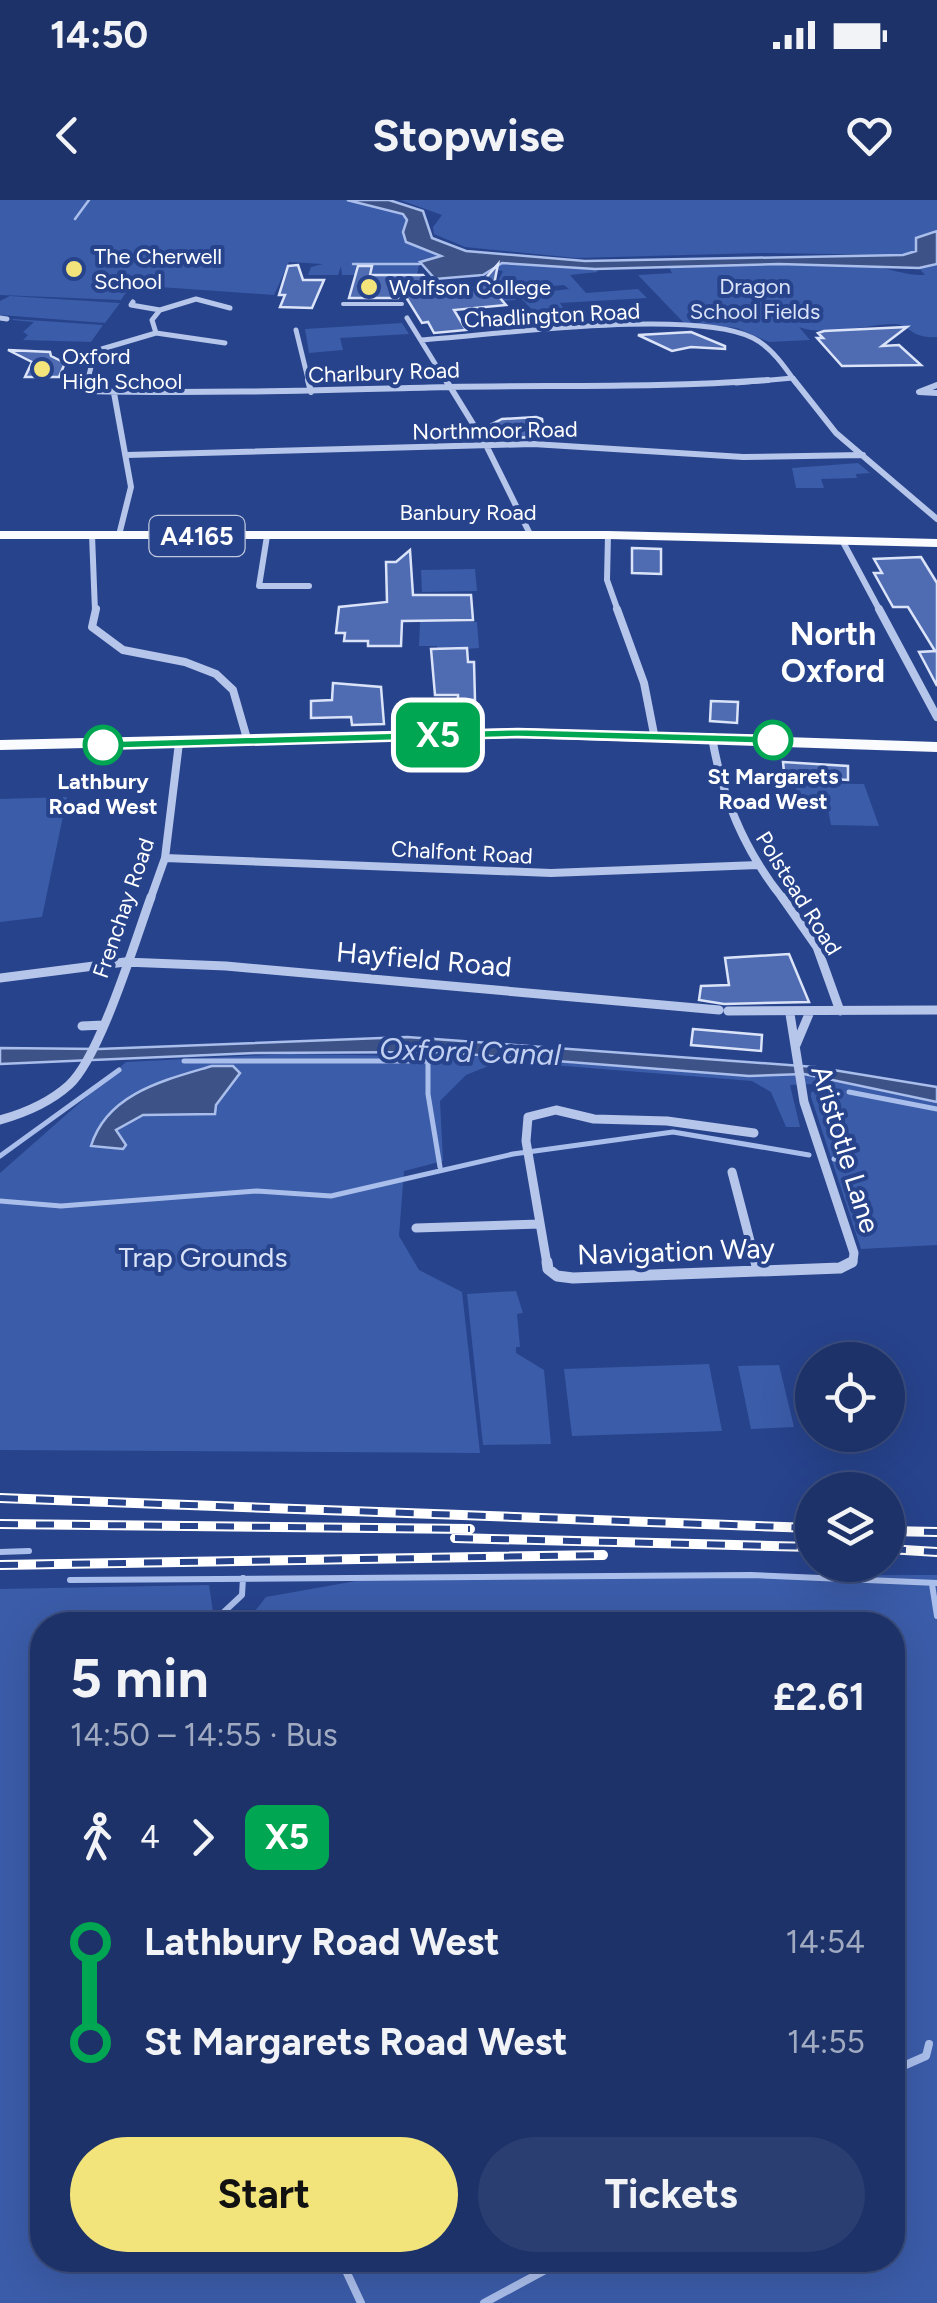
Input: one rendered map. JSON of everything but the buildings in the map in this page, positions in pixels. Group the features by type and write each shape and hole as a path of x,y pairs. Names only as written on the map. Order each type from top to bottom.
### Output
{"main road":[{"name":"Banbury Road","path":"0,535 530,534 937,542"},
{"path":"0,746 518,733 654,734 937,746"}],"street":[{"path":"129,304 160,310 196,299 230,308"},
{"path":"343,304 402,304"},
{"path":"156,334 152,320 160,310"},
{"path":"408,318 486,445 530,534"},
{"name":"Chadlington Road","path":"422,340 684,325 716,326 756,338 793,378 822,418 863,456 895,476 937,518"},
{"path":"296,330 311,392"},
{"path":"119,536 131,488 127,455 114,393 82,388 88,381 92,355 102,348 156,334 225,343"},
{"name":"Charlbury Road","path":"114,393 692,386 793,378"},
{"name":"Northmoor Road","path":"127,455 571,445 743,457 863,456"},
{"path":"92,535 97,603 92,627 123,650 185,662 216,674 233,690 248,742"},
{"path":"608,535 607,580 644,683 654,734"},
{"path":"267,536 258,586 309,586"},
{"path":"843,542 937,717"},
{"name":"Polstead Road","path":"712,737 727,801 758,865 811,936 828,970 838,1005"},
{"name":"Frenchay Road","path":"0,1120 36,1108 78,1077 104,1025 165,858 179,743"},
{"name":"Chalfont Road","path":"165,858 551,873 758,865"},
{"name":"Hayfield Road","path":"0,978 124,962 282,968 724,1011 809,1014 838,1005 937,1010"},
{"name":"Aristotle Lane","path":"790,1014 799,1082 854,1252 853,1261"},
{"name":"Aristotle Lane","path":"794,1050 809,1014"},
{"path":"82,1026 104,1025"},
{"name":"Navigation Way","path":"754,1133 667,1121 607,1121 556,1110 528,1117 524,1124 526,1142 544,1261 557,1276 840,1268 853,1261"},
{"path":"732,1172 758,1270"},
{"name":"Navigation Way","path":"416,1228 540,1224"}],"green space":[{"path":"0,200 347,200 403,214 407,220 403,232 406,242 443,258 492,264 480,273 454,265 426,264 431,259 420,260 417,275 342,275 341,266 338,275 308,275 311,267 323,264 289,262 274,295 131,285 121,300 0,295"},
{"path":"400,200 937,200 937,231 921,235 916,252 903,255 759,253 576,258 465,247 434,234 433,227 442,215"},
{"name":"Dragon School Fields","path":"937,257 937,337 921,336 894,324 833,330 799,327 810,340 769,342 737,328 684,323 638,275 672,273 669,267 796,264 872,267 925,275 919,268"},
{"path":"502,263 595,269 598,272 570,275 586,293 638,289 647,298 560,303 570,318 537,315 518,295 569,289 564,285 524,289 511,293 516,300 503,301 494,290 503,271 490,269"},
{"path":"10,296 120,303 105,323 0,315 0,301"},
{"path":"12,320 103,325 91,342 23,340 28,335 23,332 34,322"},
{"path":"402,323 409,334 340,338 343,350 309,353 305,329"},
{"path":"858,463 870,473 856,474 857,478 821,479 824,488 796,488 792,468"},
{"path":"475,569 477,591 422,592 421,570"},
{"path":"420,622 477,622 479,648 438,651 437,646 419,646"},
{"path":"795,783 864,784 879,826 831,825 827,804 799,803"},
{"path":"67,797 42,917 0,922 0,799"},
{"name":"Trap Grounds","path":"412,1052 749,1076 804,1074 937,1102 937,1245 861,1249 811,1097 811,1092 842,1090 814,1084 790,1085 800,1127 786,1127 771,1092 752,1081 501,1061 466,1075 440,1101 443,1161 404,1171 399,1236 419,1270 462,1292 480,1453 0,1450 0,1173 126,1062 288,1054 411,1056"},
{"path":"516,1291 523,1313 517,1314 520,1347 516,1347 516,1353 544,1370 551,1444 483,1445 467,1294"},
{"path":"709,1364 722,1431 572,1436 564,1369"},
{"path":"779,1365 794,1427 751,1429 738,1366"},
{"path":"795,1575 795,1582 905,1582 905,1575 937,1575 937,2303 0,2303 0,1589 209,1585 213,1612 30,1612 30,2272 905,2272 905,1612 254,1612 266,1597 384,1576"}],"water":[{"path":"347,200 389,200 423,211 432,238 466,251 585,261 903,255 916,251 916,238 937,231 937,264 919,268 779,264 595,269 502,263 483,275 435,279 420,262 441,256 406,242 403,232 407,220 403,214"},
{"name":"Oxford Canal","path":"407,1037 815,1067 937,1087 937,1102 804,1074 749,1076 439,1052 255,1053 0,1064 0,1048 99,1049"},
{"path":"212,1066 233,1066 240,1073 216,1105 215,1114 143,1115 116,1130 126,1145 123,1149 91,1146 110,1113 124,1101 157,1083"}],"waterway":[{"path":"75,219 89,200"},
{"path":"353,264 420,264"},
{"name":"Oxford Canal","path":"184,1061 428,1061 428,1094 440,1167"},
{"path":"0,1156 119,1070"},
{"path":"849,1092 937,1109"},
{"path":"0,1201 61,1206 257,1191 331,1196 513,1154 673,1132 809,1155"},
{"path":"834,1159 848,1161"},
{"path":"0,1552 29,1551"},
{"path":"243,1579 751,1575 937,1583"},
{"path":"70,1580 243,1579"},
{"path":"224,1612 242,1595 243,1579"},
{"path":"932,1584 937,1616"},
{"path":"905,2065 926,2056 929,2044"},
{"path":"347,2272 361,2303"},
{"path":"484,2303 542,2272"}],"railway":[{"path":"0,1498 795,1527"},
{"path":"0,1524 470,1529"},
{"path":"905,1531 937,1532"},
{"path":"455,1538 795,1547"},
{"path":"905,1550 937,1552"},
{"path":"0,1565 603,1555"}],"bus line":[{"name":"X5","path":"103,745 518,733 773,740"}],"place":[{"name":"The Cherwell School","path":"74,269"},
{"name":"Wolfson College","path":"369,287"},
{"name":"Oxford High School","path":"42,369"},
{"name":"St Margarets Road West","path":"773,740"},
{"name":"Lathbury Road West","path":"103,745"}],"district":[{"name":"North Oxford","path":"833,652"}]}
